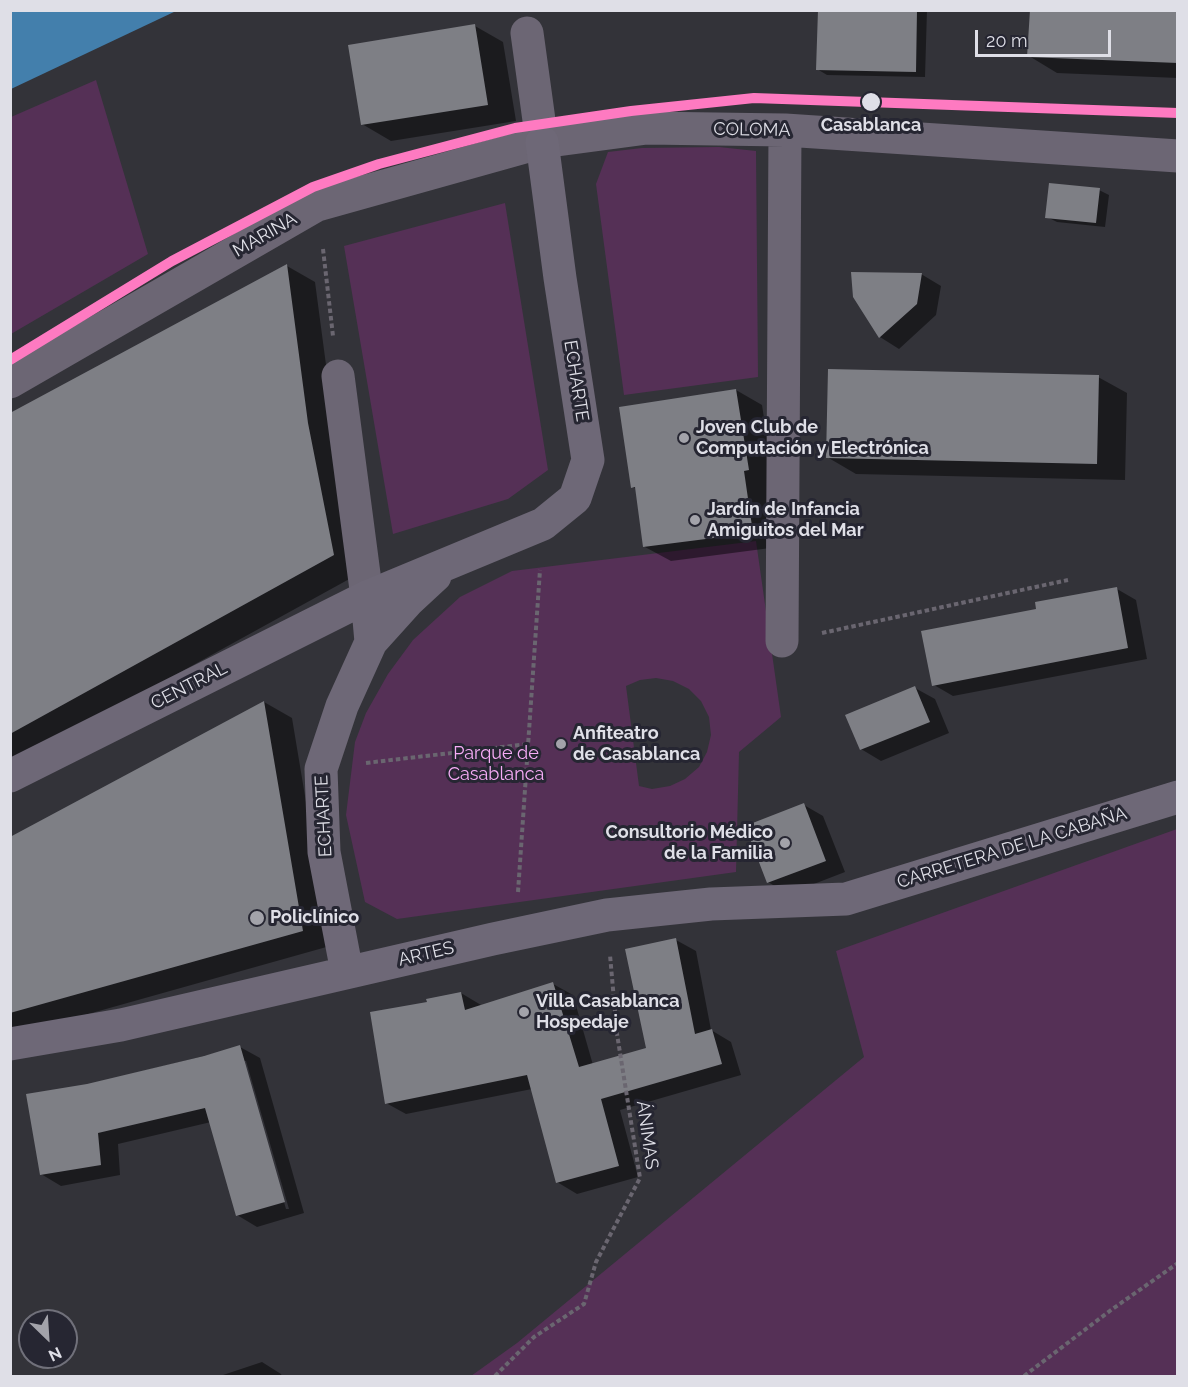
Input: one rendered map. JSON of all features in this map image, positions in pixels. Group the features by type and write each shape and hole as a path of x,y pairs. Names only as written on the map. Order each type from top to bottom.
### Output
{"street":[{"name":"ECHARTE","path":"367,597 543,524 575,498 588,460 560,278 527,33"},
{"name":"COLOMA","path":"542,142 647,128 785,130 1178,156"},
{"path":"782,641 785,130"},
{"name":"MARINA","path":"10,382 317,205 542,142"},
{"path":"338,376 372,642"},
{"name":"ECHARTE","path":"347,972 324,852 321,769 342,706 372,642 408,601 446,565"},
{"name":"CENTRAL","path":"10,776 367,597"},
{"name":"CARRETERA DE LA CABAÑA","path":"846,899 1178,797"},
{"name":"ARTES","path":"10,1044 121,1024 607,915 711,904 846,899"}],"path":[{"path":"317,205 338,376"},
{"path":"516,934 543,524"},
{"path":"782,641 1068,580"},
{"path":"321,769 528,744"},
{"name":"ÁNIMAS","path":"495,1377 534,1337 584,1304 596,1262 640,1178 617,1034 607,915"},
{"path":"1024,1377 1111,1310 1178,1263"}],"green space":[{"path":"96,80 148,254 11,334 11,117"},
{"path":"719,147 756,151 758,377 624,395 596,184 608,152 642,148"},
{"path":"505,203 548,470 508,499 393,534 344,246"},
{"name":"Parque de Casablanca","path":"756,541 781,717 739,752 736,872 397,919 365,902 346,815 355,742 366,713 388,674 413,640 460,597 512,571","holes":["656,678 673,681 689,689 701,701 709,717 711,735 707,752 699,767 685,779 670,786 652,789 639,786 626,686 640,680"]},
{"path":"1177,829 1177,1376 471,1376 517,1343 864,1057 836,951"}],"water":[{"path":"11,10 176,10 176,11 11,89"}],"building":[{"path":"818,10 917,10 916,72 816,70"},
{"path":"1030,10 1178,10 1178,63 1027,57"},
{"path":"475,24 488,105 361,125 348,45"},
{"path":"1049,183 1100,188 1096,223 1045,218"},
{"path":"287,264 308,423 334,555 10,734 10,413"},
{"path":"851,272 922,273 917,304 879,338 853,297"},
{"path":"828,369 1099,375 1097,464 826,458"},
{"path":"736,389 749,470 744,471 753,533 643,547 635,487 631,488 619,407"},
{"path":"1117,587 1128,648 932,686 921,631 1036,609 1035,602"},
{"path":"915,686 930,722 860,750 845,715"},
{"path":"264,701 303,931 10,1013 10,837"},
{"name":"Consultorio Médico de la Familia","path":"804,803 826,861 767,883 745,826"},
{"path":"676,938 695,1034 712,1029 722,1064 601,1099 619,1166 556,1183 527,1075 385,1104 370,1012 427,1002 426,999 461,992 465,1010 553,982 579,1067 646,1048 625,949"},
{"path":"240,1045 285,1202 236,1216 205,1108 98,1133 101,1165 40,1175 26,1094 87,1084"}],"transit line":[{"path":"10,360 172,261 313,187 379,164 515,128 631,111 754,98 1178,113"}],"place":[{"name":"Casablanca","path":"871,102"},
{"name":"Joven Club de Computación y Electrónica","path":"684,438"},
{"name":"Jardín de Infancia Amiguitos del Mar","path":"695,520"},
{"name":"Anfiteatro de Casablanca","path":"561,744"},
{"name":"Consultorio Médico de la Familia","path":"785,843"},
{"name":"Policlínico","path":"257,918"},
{"name":"Villa Casablanca Hospedaje","path":"524,1012"}]}
